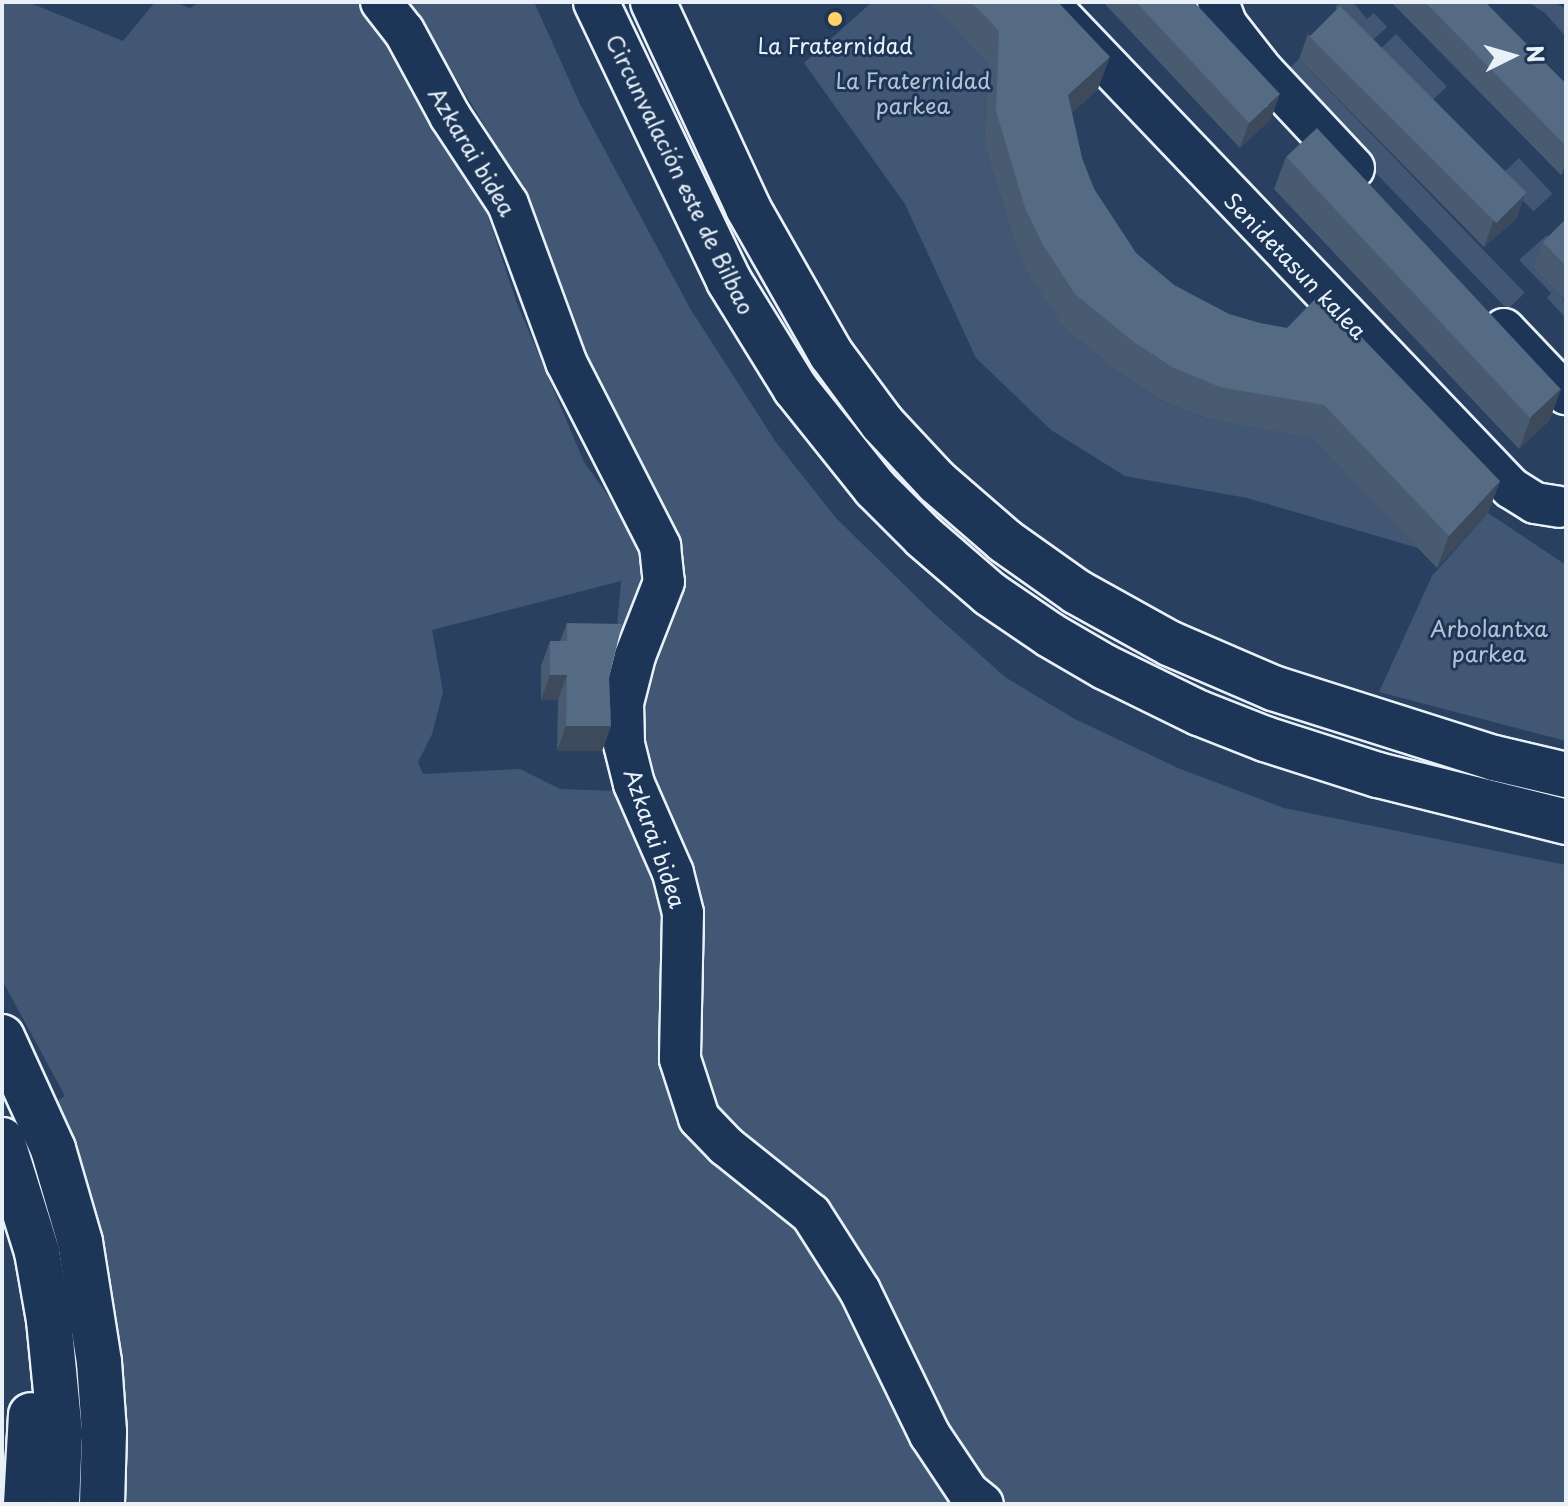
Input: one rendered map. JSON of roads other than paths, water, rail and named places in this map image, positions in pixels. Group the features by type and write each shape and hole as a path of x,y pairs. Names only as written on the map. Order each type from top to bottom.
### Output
{"main road":[{"path":"577,2 620,51"},
{"name":"Circunvalación este de Bilbao","path":"596,2 729,281 795,388 875,488 924,537 990,594 1050,635 1199,713 1265,739 1378,775 1566,822"},
{"name":"Circunvalación este de Bilbao","path":"653,2 748,208 831,354 891,433 937,482 994,531 1077,592 1171,644 1244,676 1387,726 1566,775"},
{"path":"674,2 794,290"},
{"path":"2,1037 53,1149 80,1242 99,1362 104,1432 102,1504"},
{"path":"2,1140 37,1252 56,1366 60,1433 57,1504"},
{"path":"26,1504 37,1252"}],"street":[{"name":"Azkarai bidea","path":"381,2 404,31 450,116 508,204 566,362 660,546 664,582 635,656 623,703 624,744 634,784 673,873 683,913 680,1059 699,1118 726,1146 811,1214 860,1291 930,1435 968,1492 983,1504"},
{"name":"Senidetasun kalea","path":"1047,2 1511,488 1535,503 1564,507"},
{"path":"1218,2 1227,25 1263,71 1374,190"},
{"path":"1482,306 1566,394"}],"place":[{"name":"La Fraternidad","path":"835,19"}],"park label":[{"name":"La Fraternidad parkea","path":"913,92"},
{"name":"Arbolantxa parkea","path":"1489,640"}]}
